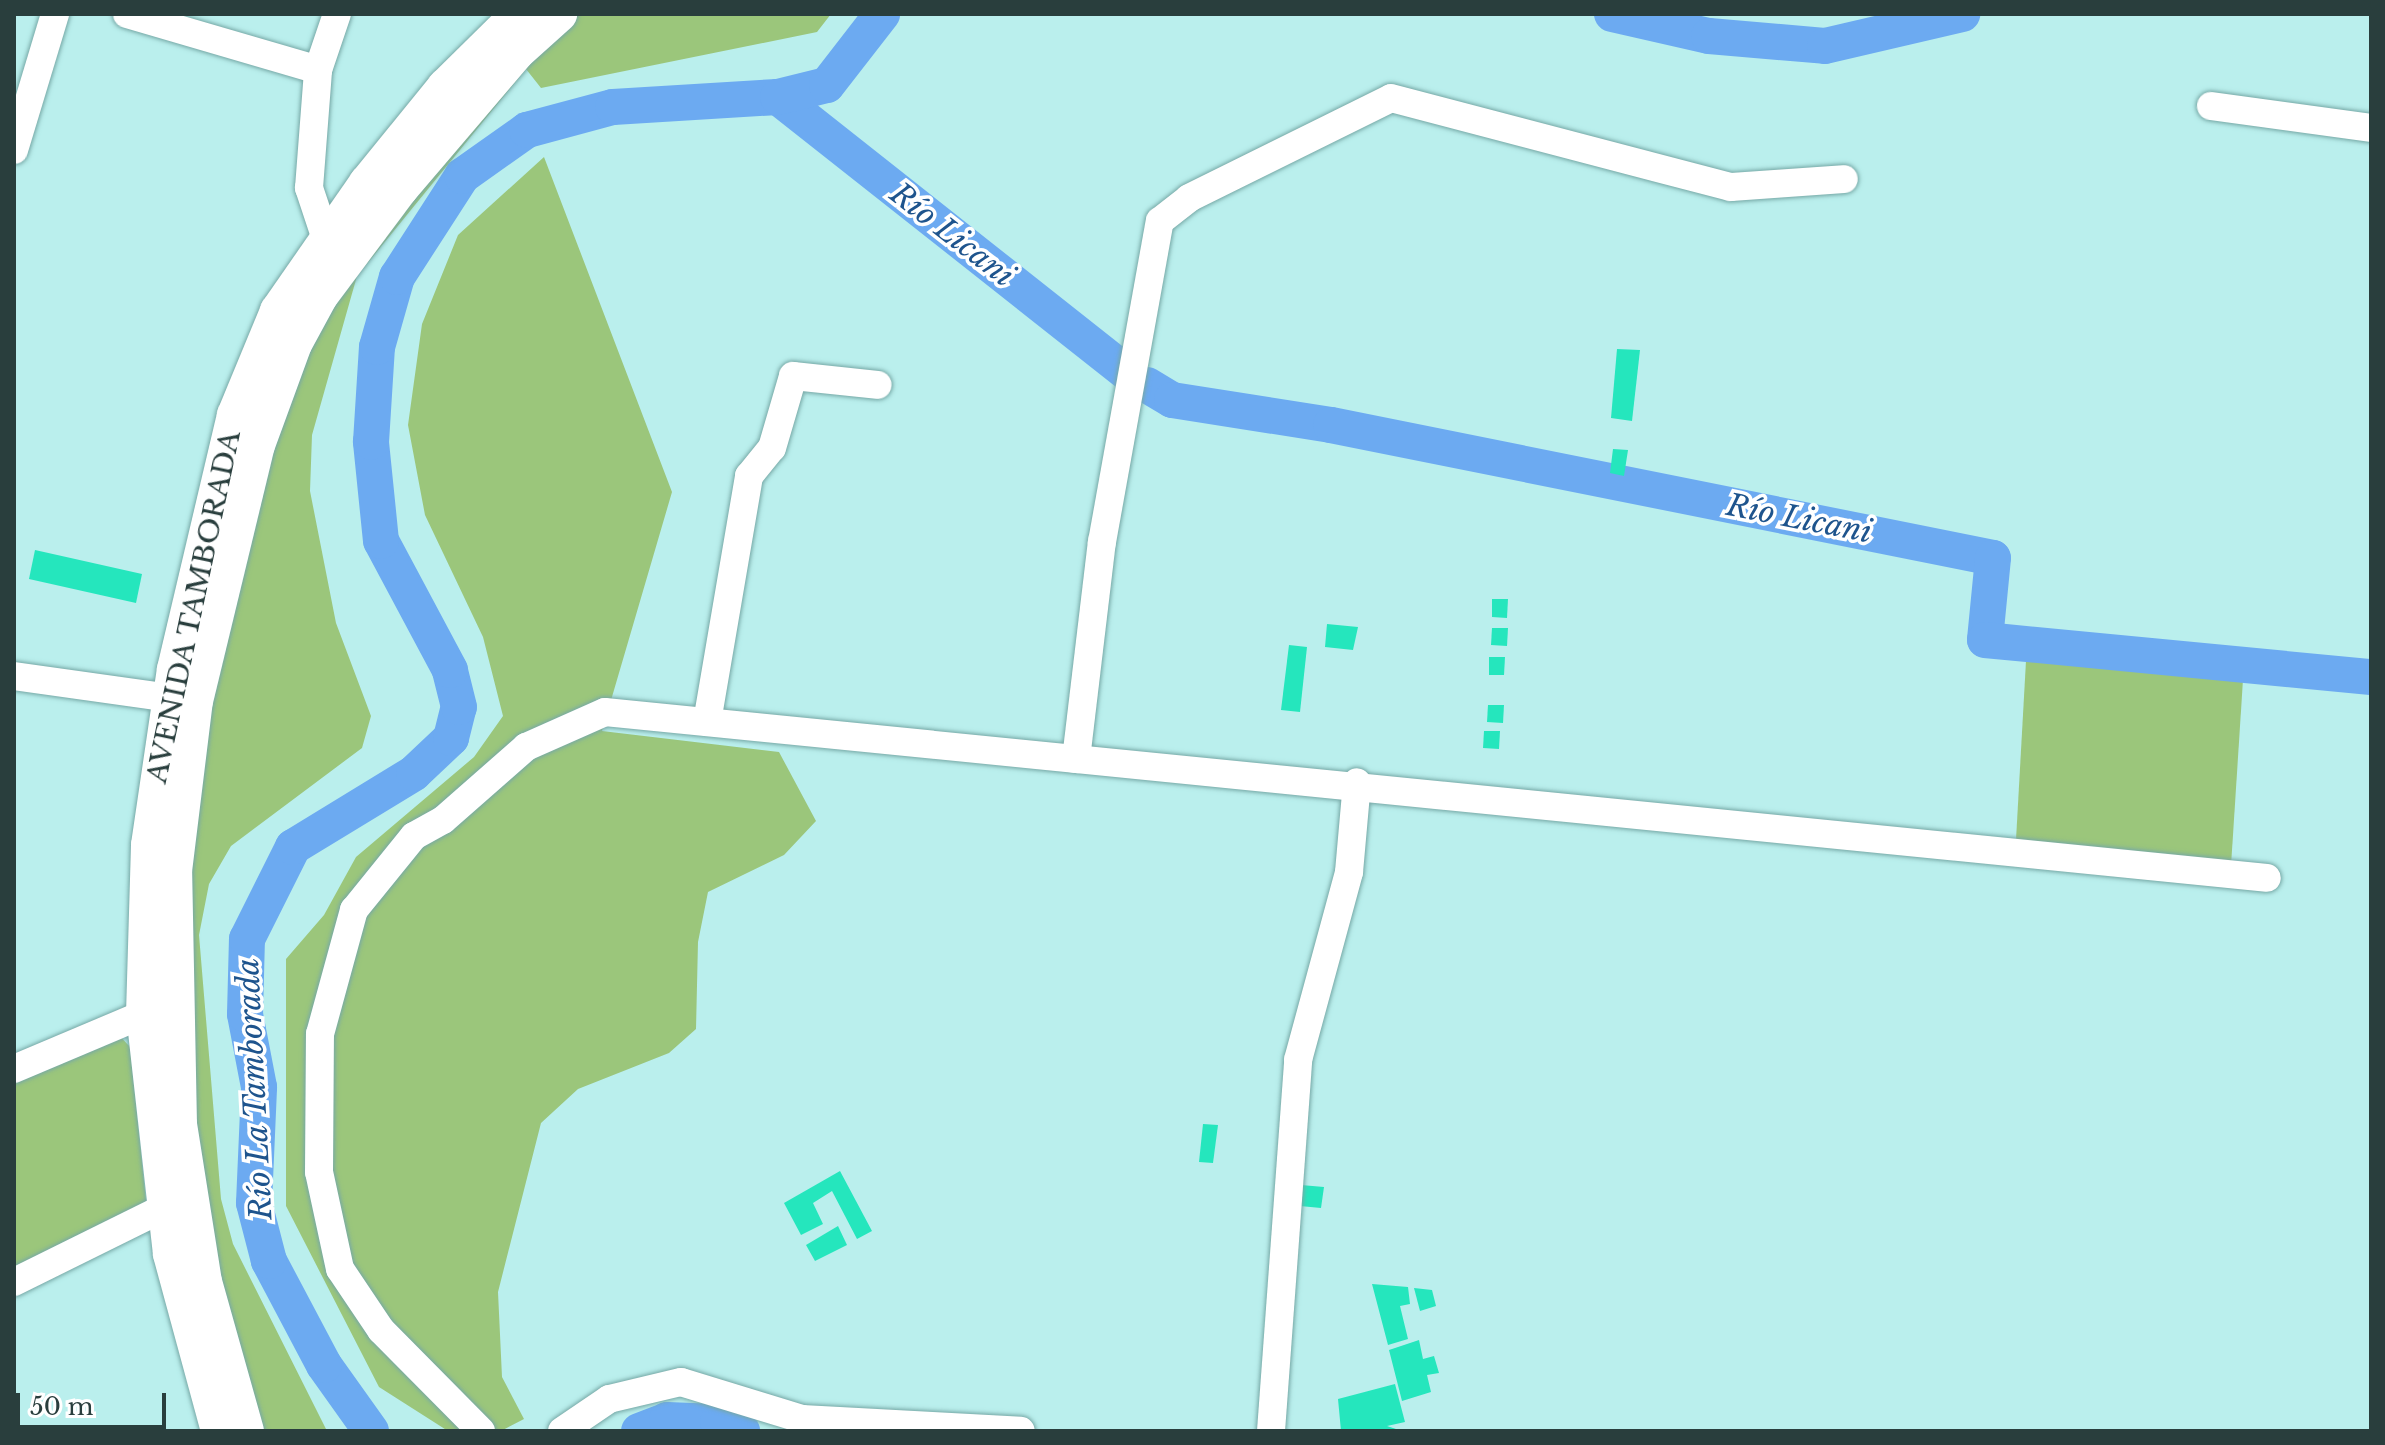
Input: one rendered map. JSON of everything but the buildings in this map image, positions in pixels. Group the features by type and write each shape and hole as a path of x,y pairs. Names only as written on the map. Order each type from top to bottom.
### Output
{"main road":[{"name":"AVENIDA TAMBORADA","path":"219,1431 164,1208 144,1014 149,845 182,700 235,415 278,311 325,236 445,87 519,14"},
{"name":"AVENIDA TAMBORADA","path":"246,1431 204,1282 179,1125 174,871 182,700 257,445 294,344 320,296 400,189 559,14"}],"street":[{"path":"14,150 55,14"},
{"path":"127,14 318,70"},
{"path":"325,236 309,188 318,70 337,14"},
{"path":"1076,759 1102,542 1160,221 1189,198 1391,98 1731,187 1844,179"},
{"path":"2211,106 2371,128"},
{"path":"707,722 749,476 772,448 793,376 878,385"},
{"path":"14,676 182,700"},
{"path":"481,1431 381,1330 340,1269 319,1172 320,1034 354,910 414,836 443,820 526,747 605,712 1076,759 1357,782 2267,878"},
{"path":"1271,1431 1298,1060 1349,872 1357,782"},
{"path":"14,1069 144,1014"},
{"path":"14,1282 164,1208"},
{"path":"562,1431 609,1399 681,1382 802,1419 1021,1431"}],"green space":[{"path":"575,14 831,14 817,32 541,88 526,69 357,276 312,435 310,491 336,623 371,716 362,748 231,846 209,884 199,935 221,1199 233,1244 327,1431 256,1431 217,1281 185,1069 185,868 211,687 280,412 329,302 476,110"},
{"path":"544,157 672,492 602,731 779,752 816,821 784,855 708,892 698,942 696,1029 669,1053 578,1089 541,1123 498,1292 502,1377 524,1419 501,1431 448,1431 379,1387 286,1206 286,959 324,915 356,857 474,757 503,716 483,637 425,515 408,425 422,324 458,235"},
{"path":"2027,643 2244,664 2231,866 2016,840"},
{"path":"119,1035 130,1047 147,1210 14,1274 14,1079"}],"waterway":[{"name":"Río La Tamborada","path":"371,1431 324,1365 269,1261 254,1203 259,1087 245,1014 247,939 293,847 414,773 451,738 459,707 450,670 381,541 371,442 377,347 397,277 462,176 527,130 613,107 778,97 827,85 882,14"},
{"name":"Río La Tamborada","path":"1612,14 1709,36 1825,46 1962,14"},
{"name":"Río Licani","path":"778,97 1127,373"},
{"name":"Río Licani","path":"1147,385 1172,400 1331,425 1993,558 1985,640 2371,677"},
{"name":"Río La Tamborada","path":"639,1431 667,1420 718,1422 742,1431"}]}
